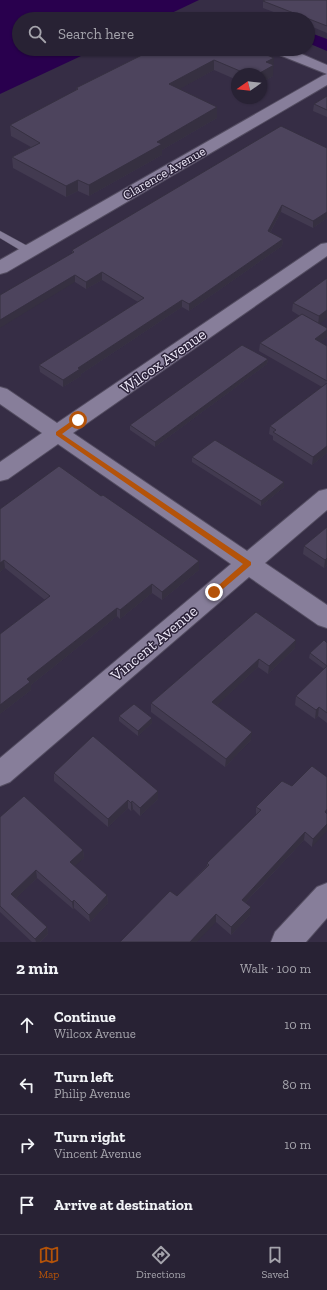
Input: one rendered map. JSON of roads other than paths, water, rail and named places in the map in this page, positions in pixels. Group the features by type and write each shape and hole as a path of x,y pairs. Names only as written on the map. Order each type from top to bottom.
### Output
{"street":[{"path":"293,56 327,70"},
{"name":"Clarence Avenue","path":"0,268 327,79"},
{"name":"Wilcox Avenue","path":"0,473 327,248"},
{"path":"0,394 327,618"},
{"name":"Vincent Avenue","path":"0,774 327,497"},
{"path":"286,942 327,897"}],"lane":[{"path":"0,234 29,251"}]}
